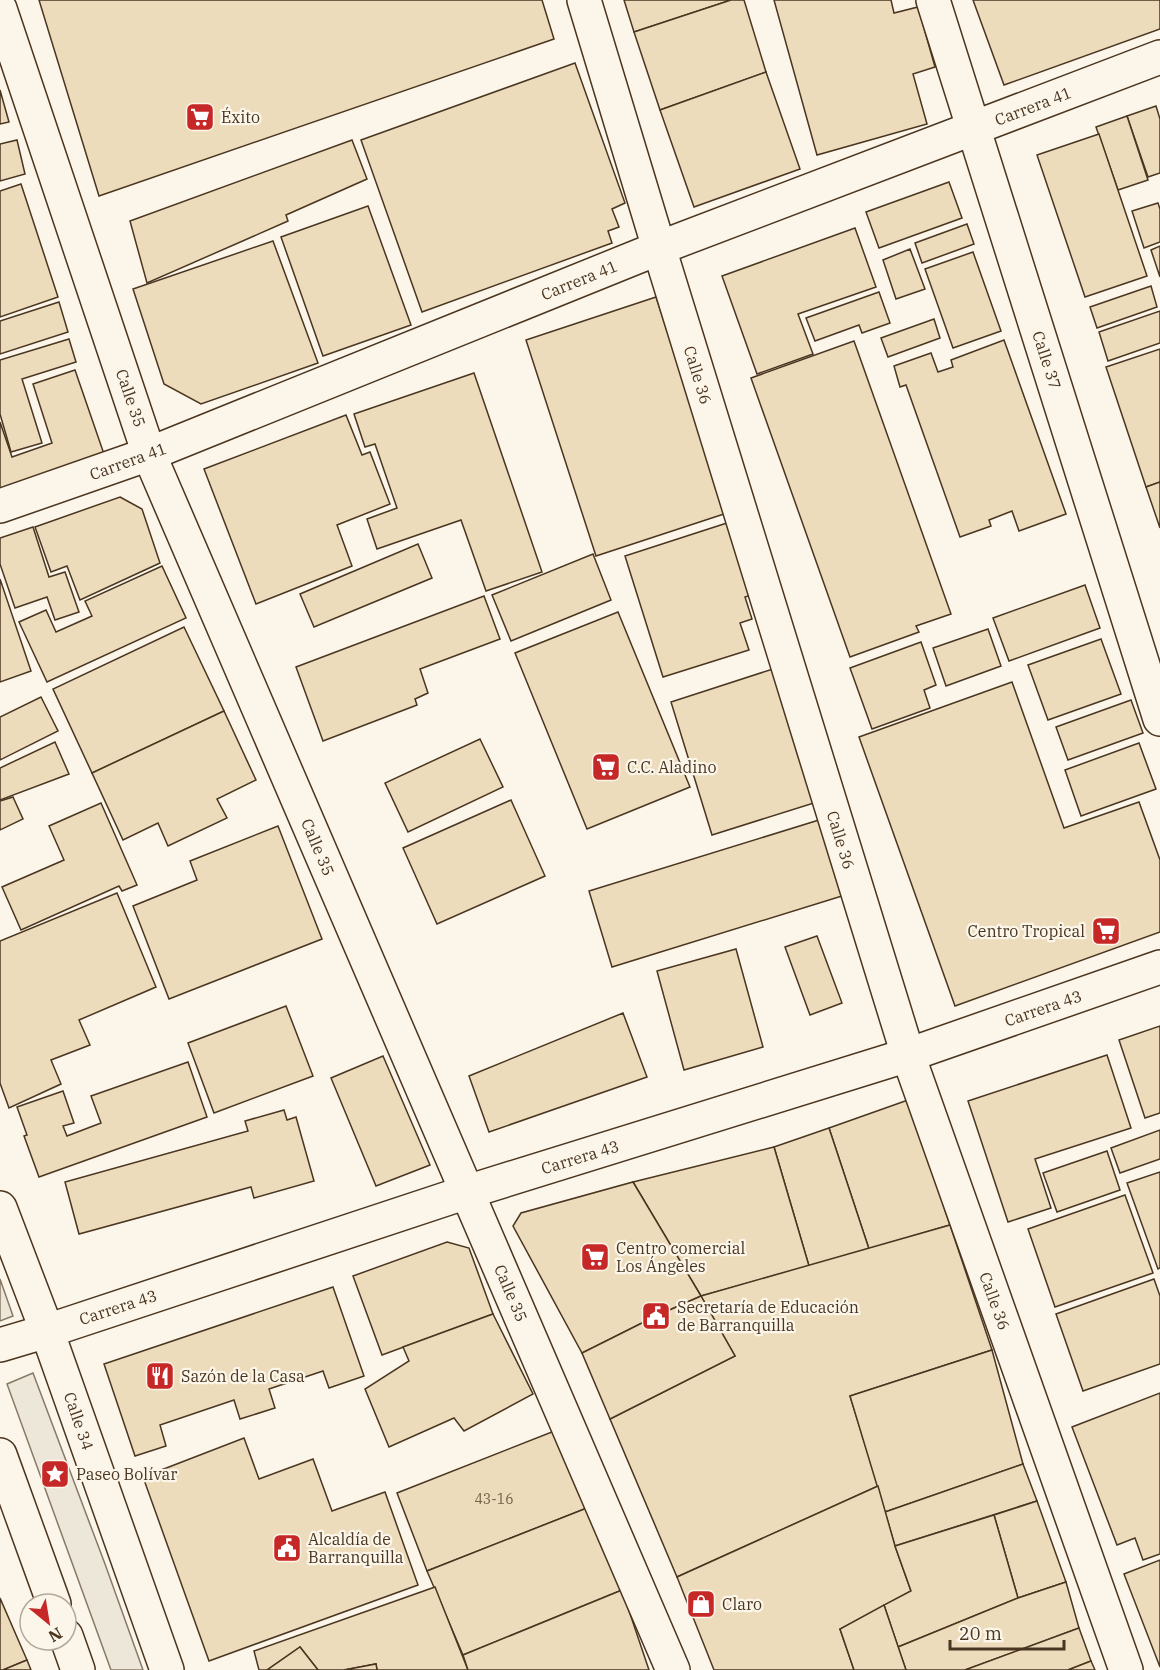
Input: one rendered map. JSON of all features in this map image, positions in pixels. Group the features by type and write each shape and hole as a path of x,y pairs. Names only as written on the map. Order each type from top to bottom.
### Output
{"street":[{"name":"Calle 36","path":"584,0 908,1056 1126,1670"},
{"name":"Calle 37","path":"933,0 1160,719"},
{"name":"Calle 35","path":"0,9 149,454 673,1670"},
{"name":"Carrera 41","path":"0,506 149,454 659,248 1160,57"},
{"name":"Carrera 43","path":"0,1345 467,1192 908,1056 1160,967"},
{"name":"Calle 34","path":"0,1208 47,1331 167,1670"},
{"path":"0,1455 50,1592"},
{"path":"72,1652 78,1670"}],"shaded area":[{"path":"0,1279 13,1316 0,1321"},
{"name":"Paseo Bolívar","path":"33,1373 143,1670 111,1670 7,1384"}],"building":[{"name":"Éxito","path":"39,0 542,0 554,39 99,196"},
{"path":"624,0 731,0 634,32"},
{"path":"731,0 744,0 766,72 660,110 634,32"},
{"path":"774,0 891,0 894,13 918,7 935,67 913,74 927,124 817,155"},
{"path":"973,0 1160,0 1160,29 1004,85"},
{"path":"575,63 625,203 612,209 619,227 608,231 612,243 422,312 361,140"},
{"path":"766,72 800,169 694,207 660,110"},
{"path":"0,90 9,122 0,124"},
{"path":"1156,106 1160,119 1160,173 1148,177 1127,116"},
{"path":"1127,116 1148,180 1118,190 1096,127"},
{"path":"1099,134 1147,276 1085,297 1037,155"},
{"path":"17,140 25,174 0,181 0,144"},
{"path":"352,140 367,179 286,215 288,221 147,283 130,221"},
{"path":"949,182 962,218 879,248 866,212"},
{"path":"21,184 58,297 0,317 0,191"},
{"path":"1158,203 1160,242 1144,248 1132,211"},
{"path":"368,206 411,325 323,356 281,237"},
{"path":"967,224 974,244 922,263 915,243"},
{"path":"855,228 876,287 798,314 813,354 757,374 722,276"},
{"path":"273,241 318,363 201,404 164,384 133,289"},
{"path":"1160,246 1160,277 1151,250"},
{"path":"910,249 925,289 896,299 883,260"},
{"path":"973,252 1001,331 953,348 925,269"},
{"path":"1151,286 1157,307 1097,328 1090,307"},
{"path":"879,292 890,323 862,333 859,325 815,341 806,318"},
{"path":"656,297 727,513 596,556 526,340"},
{"path":"59,302 68,332 0,354 0,321"},
{"path":"1160,311 1160,343 1108,361 1099,332"},
{"path":"934,319 940,338 888,357 881,338"},
{"path":"69,339 76,362 22,379 42,443 11,452 0,414 0,360"},
{"path":"1004,340 1066,514 1019,531 1012,511 989,520 991,526 960,537 906,385 900,387 894,366 931,353 938,372 953,367 951,360"},
{"path":"854,341 951,614 916,626 919,632 850,657 751,378"},
{"path":"1160,349 1160,482 1146,487 1106,367"},
{"path":"75,370 104,454 0,489 0,422 12,457 52,443 33,384"},
{"path":"474,373 542,572 486,591 461,520 377,549 367,519 397,508 375,444 365,447 354,414"},
{"path":"346,415 362,455 370,452 390,504 337,525 352,566 256,604 204,469"},
{"path":"1160,482 1160,528 1146,487"},
{"path":"120,497 142,509 160,563 80,600 67,566 51,572 35,527"},
{"path":"730,522 752,595 745,597 752,619 740,623 749,650 663,677 625,556"},
{"path":"33,527 49,577 65,572 79,612 55,620 47,597 15,608 0,564 0,538"},
{"path":"418,544 432,578 314,627 300,594"},
{"path":"593,554 611,600 511,641 492,595"},
{"path":"162,566 186,618 47,682 19,622 46,610 56,632 92,616 85,601"},
{"path":"0,579 31,671 0,682"},
{"path":"1085,585 1100,628 1009,661 993,618"},
{"path":"484,596 500,639 420,669 428,693 415,699 417,705 323,741 296,667"},
{"path":"618,612 690,787 587,829 515,653"},
{"path":"184,627 224,711 92,773 53,689"},
{"path":"988,629 1001,666 946,686 933,648"},
{"path":"1101,639 1121,694 1048,720 1028,665"},
{"path":"921,642 936,685 924,690 930,708 872,729 850,668"},
{"path":"776,668 817,802 712,835 671,702"},
{"path":"1012,682 1064,828 1139,802 1160,860 1160,932 955,1006 859,737"},
{"path":"41,697 58,731 0,760 0,717"},
{"path":"1131,700 1143,733 1068,760 1056,727"},
{"path":"224,711 256,780 217,799 227,818 168,846 158,823 123,840 92,773"},
{"path":"480,739 503,787 408,832 385,783"},
{"path":"55,742 69,774 0,800 0,768"},
{"path":"1139,743 1156,789 1081,816 1065,770"},
{"path":"13,797 23,819 0,830 0,801"},
{"path":"511,800 545,876 437,924 403,848"},
{"path":"101,803 137,885 122,891 119,886 21,930 2,887 64,860 49,826"},
{"path":"819,820 842,896 612,967 589,891"},
{"path":"278,826 322,939 169,999 133,906 197,880 190,861"},
{"path":"117,893 156,987 79,1020 90,1045 51,1060 61,1084 9,1108 0,1083 0,941"},
{"path":"817,936 842,1003 810,1015 785,947"},
{"path":"736,949 763,1047 684,1070 657,971"},
{"path":"286,1006 313,1076 214,1113 188,1043"},
{"path":"623,1013 647,1077 489,1132 469,1076"},
{"path":"1160,1026 1160,1113 1145,1118 1119,1040"},
{"path":"1107,1055 1131,1128 1035,1159 1051,1208 1008,1222 968,1101"},
{"path":"383,1056 430,1165 376,1186 331,1078"},
{"path":"188,1062 207,1117 39,1177 24,1136 27,1135 17,1107 63,1091 74,1123 63,1126 67,1136 101,1123 91,1096"},
{"path":"908,1100 950,1225 869,1249 829,1128"},
{"path":"284,1110 287,1120 296,1117 314,1181 254,1198 251,1187 79,1234 65,1182 248,1131 245,1121"},
{"path":"829,1128 869,1249 809,1266 774,1147"},
{"path":"1160,1130 1160,1159 1120,1173 1111,1148"},
{"path":"774,1147 809,1266 701,1296 633,1182"},
{"path":"1107,1151 1120,1190 1057,1212 1043,1173"},
{"path":"1160,1172 1160,1268 1158,1269 1127,1183"},
{"path":"633,1182 701,1296 582,1353 513,1226 521,1213"},
{"path":"1125,1195 1153,1273 1055,1307 1028,1229"},
{"path":"950,1225 992,1350 850,1396 878,1486 677,1577 610,1419 735,1356 701,1296"},
{"path":"447,1242 469,1248 493,1314 382,1355 353,1276"},
{"path":"1154,1279 1160,1296 1160,1364 1083,1391 1056,1314"},
{"path":"333,1287 364,1376 329,1388 323,1371 269,1389 275,1408 240,1419 234,1400 160,1425 166,1446 135,1456 104,1364"},
{"path":"701,1296 735,1356 610,1419 582,1353"},
{"path":"493,1314 533,1394 464,1431 454,1418 389,1447 365,1389 409,1361 403,1347"},
{"path":"992,1350 1023,1464 885,1512 850,1396"},
{"path":"1160,1393 1160,1554 1143,1560 1135,1538 1117,1545 1072,1427"},
{"path":"562,1428 592,1506 427,1571 397,1493"},
{"name":"Alcaldía de Barranquilla","path":"244,1438 259,1479 313,1459 332,1511 385,1492 418,1585 209,1661 143,1477"},
{"path":"1023,1464 1037,1501 895,1546 885,1512"},
{"path":"878,1486 911,1591 840,1629 854,1670 714,1670 677,1577"},
{"path":"1037,1501 1066,1582 1018,1598 994,1515"},
{"path":"592,1506 622,1590 463,1655 427,1571"},
{"path":"994,1515 1018,1598 898,1647 884,1605 911,1591 895,1546"},
{"path":"1160,1560 1160,1667 1124,1574"},
{"path":"1066,1582 1079,1628 965,1670 906,1670 898,1647 1018,1598"},
{"path":"435,1587 468,1670 377,1670 376,1664 344,1670 318,1670 300,1647 267,1670 259,1670 254,1651"},
{"path":"622,1590 649,1670 468,1670 463,1655"},
{"path":"0,1598 18,1639 18,1652 24,1652 27,1660 0,1670"},
{"path":"884,1605 906,1670 854,1670 840,1629"},
{"path":"1079,1628 1091,1661 1068,1670 965,1670"},
{"path":"300,1647 318,1670 267,1670"},
{"path":"27,1660 31,1670 3,1670"},
{"path":"1091,1661 1095,1670 1068,1670"},
{"path":"376,1664 377,1670 344,1670"}],"place":[{"name":"Éxito","path":"200,117"},
{"name":"C.C. Aladino","path":"606,767"},
{"name":"Centro Tropical","path":"1106,931"},
{"name":"Centro comercial Los Ángeles","path":"595,1257"},
{"name":"Secretaría de Educación de Barranquilla","path":"656,1316"},
{"name":"Sazón de la Casa","path":"160,1376"},
{"name":"Paseo Bolívar","path":"55,1474"},
{"name":"Alcaldía de Barranquilla","path":"287,1548"},
{"name":"Claro","path":"701,1604"}]}
